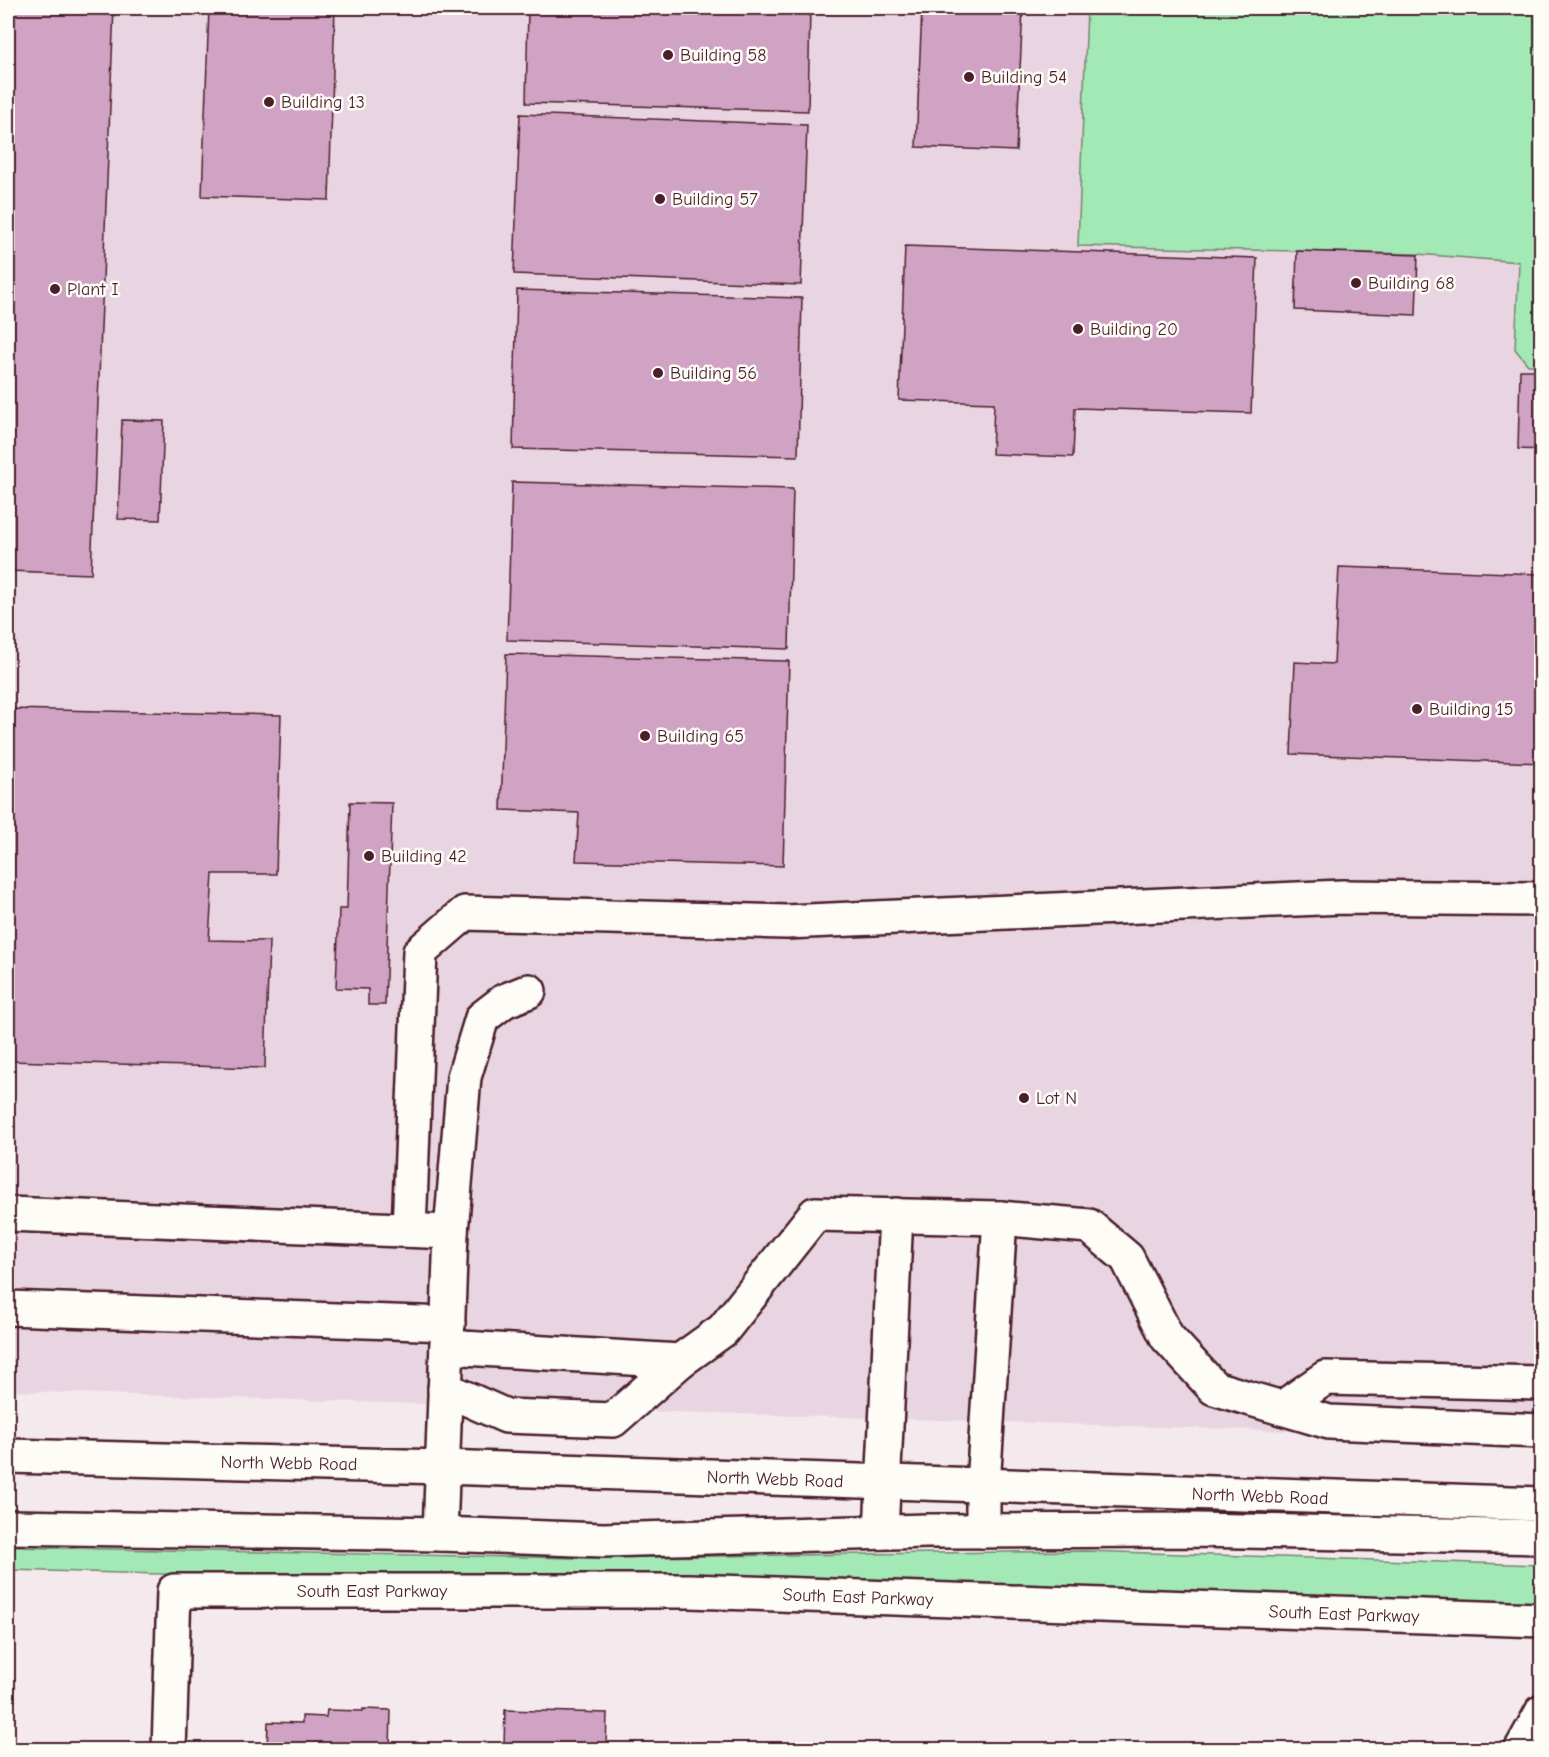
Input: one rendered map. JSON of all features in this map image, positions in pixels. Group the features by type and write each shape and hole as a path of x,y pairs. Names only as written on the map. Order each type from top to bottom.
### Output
{"main road":[{"path":"409,1230 420,952 465,913 786,922 1342,897 1542,899"},
{"path":"440,1534 451,1232 464,1077 482,1018 504,1000 529,990"},
{"path":"8,1214 451,1232"},
{"path":"445,1389 506,1416 613,1419 680,1361 723,1330 815,1214 1000,1218 1089,1226 1127,1258 1167,1337 1214,1388 1329,1422 1542,1431"},
{"path":"881,1532 896,1215"},
{"path":"983,1531 983,1486 1000,1218"},
{"path":"8,1308 447,1335 680,1361"},
{"path":"1282,1408 1325,1378 1542,1383"},
{"name":"North Webb Road","path":"8,1456 443,1467 1542,1504"},
{"name":"North Webb Road","path":"8,1527 440,1534 603,1540 881,1532 1196,1530 1542,1536"},
{"name":"South East Parkway","path":"169,1749 174,1591 689,1591 1542,1620"},
{"path":"1521,1749 1542,1712"}],"shaded area":[{"path":"8,8 1541,8 1541,1439 8,1391"}],"green space":[{"path":"1087,8 1541,8 1541,365 1528,365 1515,349 1519,262 1417,254 1078,246"},
{"path":"8,1547 574,1558 1085,1551 1541,1565 1542,1610 8,1570"}],"building":[{"name":"Plant I","path":"8,8 114,8 91,574 8,571"},
{"name":"Building 13","path":"209,8 335,8 329,200 202,196"},
{"name":"Building 58","path":"528,8 810,8 808,111 526,103"},
{"name":"Building 54","path":"922,8 1023,8 1016,151 916,147"},
{"name":"Building 57","path":"520,114 807,125 801,285 514,274"},
{"name":"Building 20","path":"905,246 1257,258 1251,413 1075,408 1073,457 992,454 994,403 899,400"},
{"name":"Building 68","path":"1297,251 1418,255 1416,315 1295,310"},
{"name":"Building 56","path":"517,290 802,298 798,456 513,449"},
{"path":"1520,370 1542,370 1542,450 1518,449"},
{"path":"122,420 164,421 160,520 118,519"},
{"path":"512,482 793,489 789,649 507,640"},
{"name":"Building 15","path":"1339,567 1542,574 1542,763 1291,754 1295,662 1334,664"},
{"name":"Building 65","path":"506,654 789,661 783,866 576,861 579,813 501,810"},
{"path":"8,709 281,715 276,874 213,874 209,940 269,941 265,1068 8,1061"},
{"name":"Building 42","path":"350,802 392,803 385,1005 368,1005 368,989 336,988 339,909 347,909"},
{"path":"363,1709 391,1710 390,1750 267,1750 268,1722 302,1723 302,1716 326,1717 327,1710 363,1711"},
{"path":"505,1710 607,1713 606,1750 497,1750 497,1744 504,1745"}],"place":[{"name":"Building 58","path":"668,55"},
{"name":"Building 54","path":"969,77"},
{"name":"Building 13","path":"269,102"},
{"name":"Building 57","path":"660,199"},
{"name":"Building 68","path":"1356,283"},
{"name":"Plant I","path":"55,289"},
{"name":"Building 20","path":"1078,329"},
{"name":"Building 56","path":"658,373"},
{"name":"Building 15","path":"1417,709"},
{"name":"Building 65","path":"645,736"},
{"name":"Building 42","path":"369,856"},
{"name":"Lot N","path":"1024,1098"}]}
